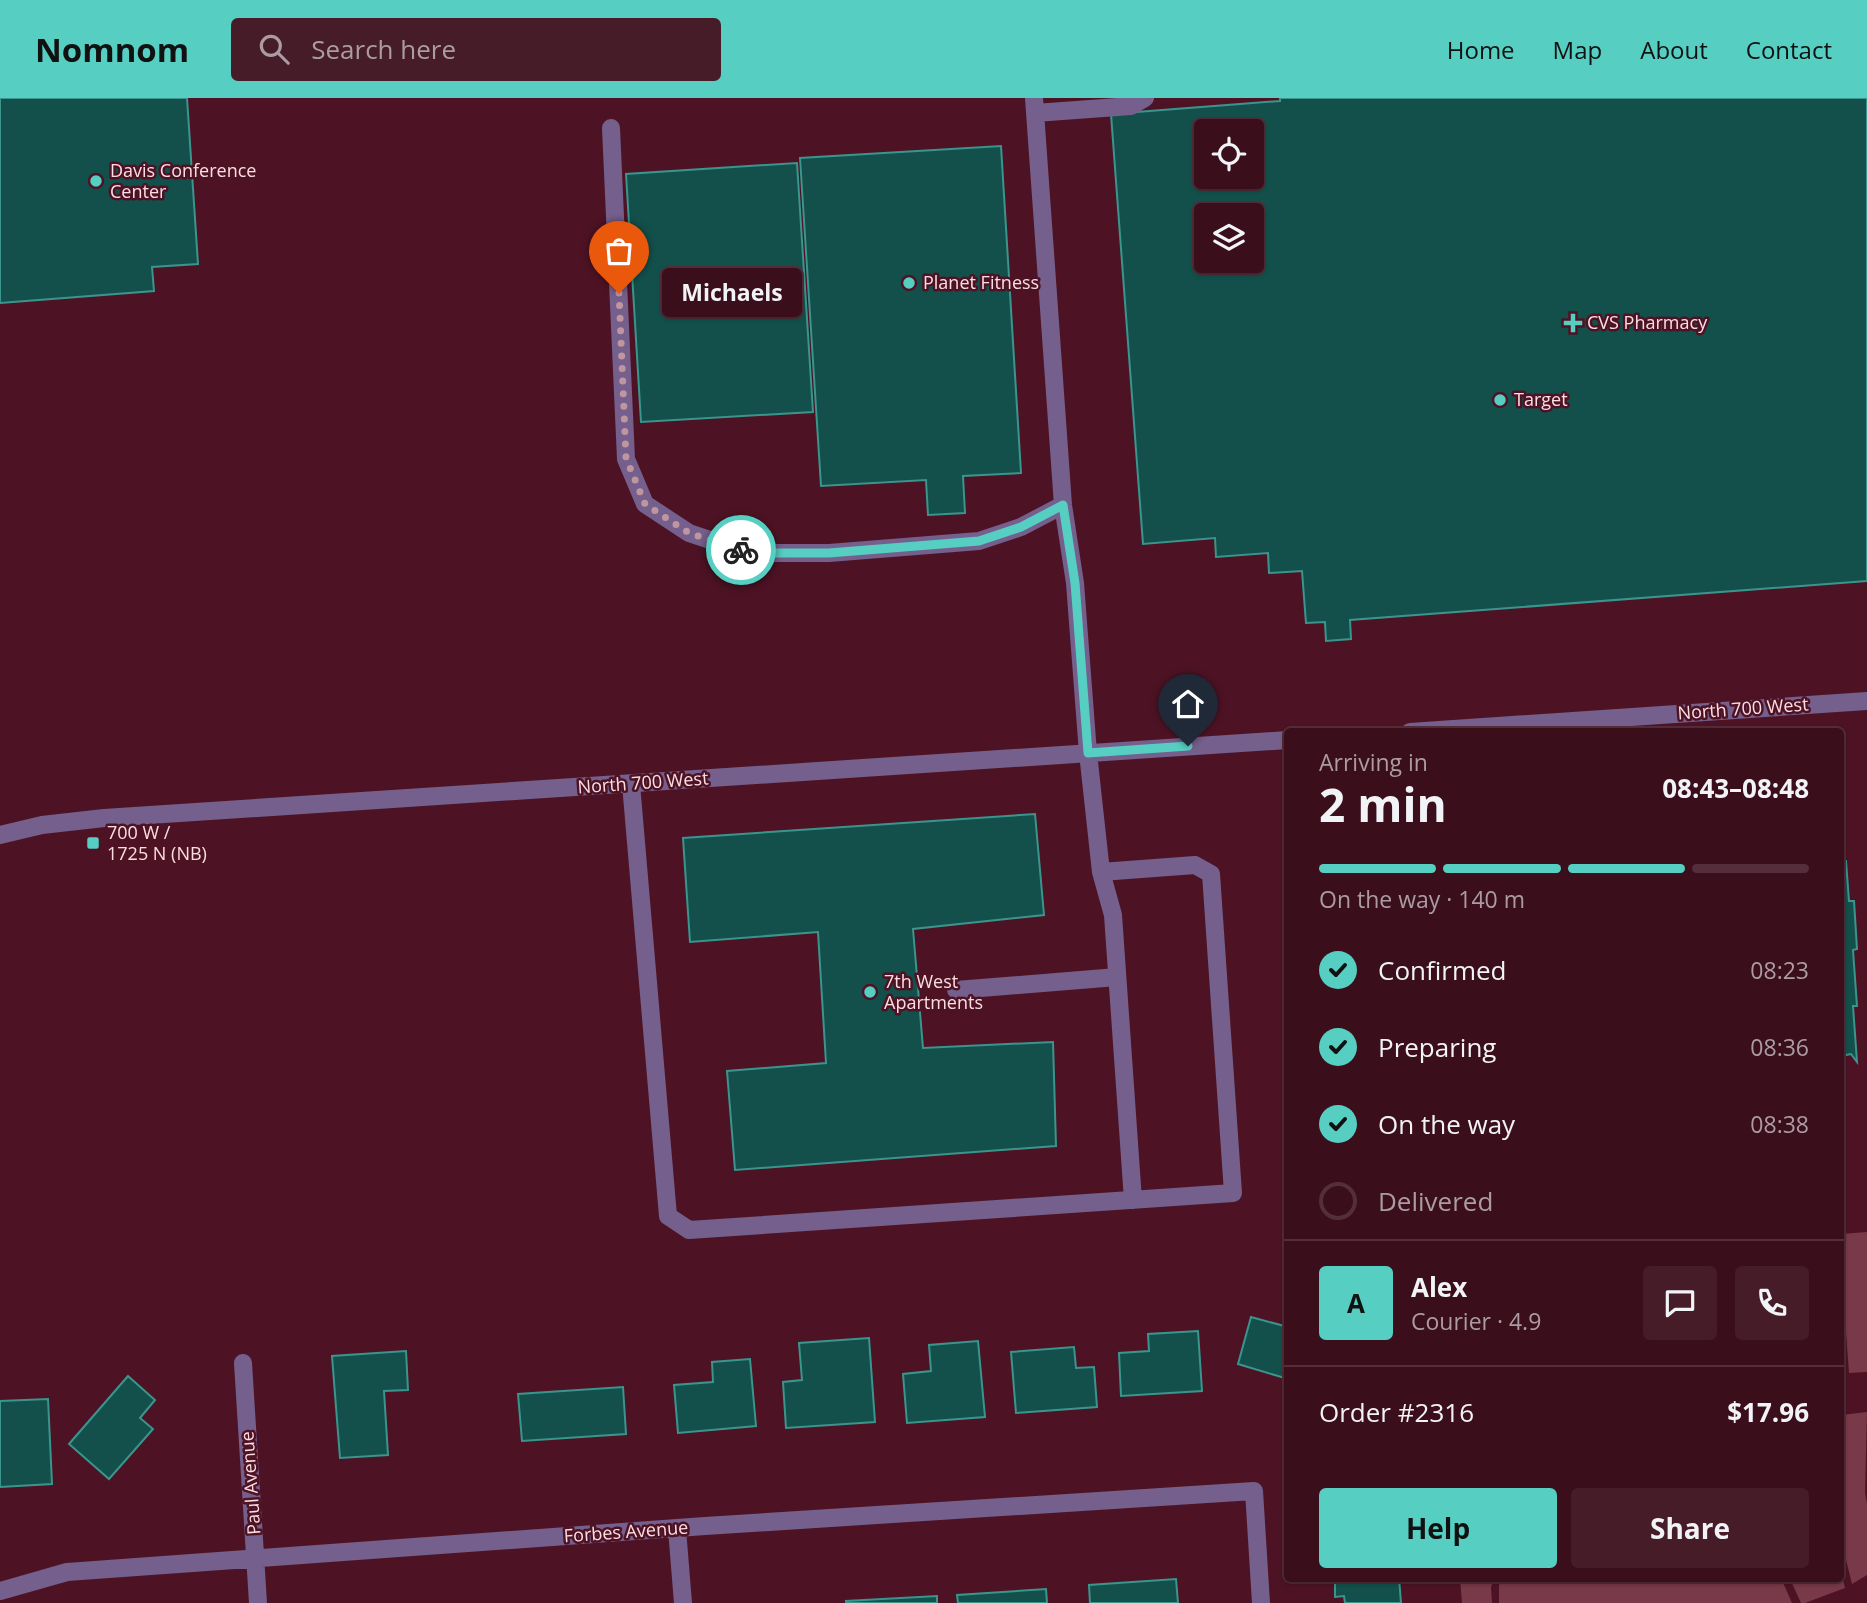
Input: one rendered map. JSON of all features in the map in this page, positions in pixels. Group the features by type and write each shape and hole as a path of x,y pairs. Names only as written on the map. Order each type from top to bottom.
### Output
{"street":[{"path":"1133,1200 1113,915 1101,872 1088,753 1075,583 1063,505 1035,106 1131,106 1145,98"},
{"path":"611,128 626,458 645,504 689,533 749,553 829,553 979,541 1021,527 1063,505"},
{"name":"North 700 West","path":"1469,728 1867,701"},
{"name":"North 700 West","path":"0,835 42,825 104,818 1284,740"},
{"path":"631,784 668,1216 689,1230 1233,1193 1211,874 1195,864 1101,872"},
{"path":"957,990 1117,977"},
{"name":"Paul Avenue","path":"243,1363 258,1603"},
{"name":"Forbes Avenue","path":"0,1591 67,1572 1254,1491 1261,1603"},
{"path":"677,1529 683,1603"}],"shaded area":[{"path":"1867,1232 1867,1372 1849,1373 1844,1306 1844,1234"},
{"path":"1867,1412 1867,1575 1852,1584 1844,1552 1844,1415"},
{"path":"1460,1582 1493,1582 1492,1603 1462,1603"},
{"path":"1500,1582 1783,1582 1792,1603 1499,1603"},
{"path":"1791,1582 1844,1582 1845,1588 1801,1603"}],"building":[{"name":"Davis Conference Center","path":"0,98 187,98 198,264 152,267 154,291 0,303"},
{"name":"Target","path":"1280,98 1867,98 1867,581 1350,620 1351,639 1326,641 1325,622 1306,623 1302,571 1269,573 1268,553 1216,557 1215,538 1143,544 1111,114 1280,101"},
{"name":"Planet Fitness","path":"1001,146 1021,473 963,476 965,513 928,515 926,480 821,486 800,158"},
{"path":"797,163 813,412 641,422 626,174"},
{"name":"7th West Apartments","path":"1035,814 1044,915 913,929 923,1048 1053,1042 1056,1146 735,1170 727,1071 826,1063 818,932 690,942 683,838"},
{"path":"1844,861 1849,901 1854,901 1857,949 1853,950 1857,1006 1853,1006 1857,1062 1851,1054 1844,1055"},
{"path":"1251,1317 1284,1326 1284,1378 1238,1364"},
{"path":"1198,1331 1202,1391 1121,1396 1119,1353 1149,1351 1148,1334"},
{"path":"869,1338 875,1422 786,1428 783,1382 802,1380 799,1343"},
{"path":"978,1341 985,1417 907,1423 903,1374 931,1371 929,1345"},
{"path":"1074,1347 1076,1368 1094,1367 1097,1407 1016,1413 1011,1352"},
{"path":"406,1351 408,1390 384,1391 388,1455 340,1458 332,1356"},
{"path":"750,1359 756,1426 678,1433 674,1385 713,1382 712,1362"},
{"path":"128,1376 155,1400 140,1418 153,1429 109,1479 69,1444"},
{"path":"623,1387 626,1434 522,1441 518,1394"},
{"path":"48,1399 52,1484 0,1487 0,1401"},
{"path":"1176,1579 1178,1603 1090,1603 1089,1585"},
{"path":"1335,1582 1399,1582 1401,1603 1345,1603 1344,1596 1335,1597"},
{"path":"1046,1589 1047,1603 958,1603 957,1595"},
{"path":"937,1596 937,1603 846,1603 846,1601"}],"way so far":[{"path":"619,293 626,458 645,504 689,533 741,550"}],"place":[{"name":"Davis Conference Center","path":"96,181"},
{"name":"Planet Fitness","path":"909,283"},
{"name":"Michaels","path":"619,293"},
{"name":"CVS Pharmacy","path":"1573,323"},
{"name":"Target","path":"1500,400"},
{"name":"700 W / 1725 N (NB)","path":"93,843"},
{"name":"7th West Apartments","path":"870,992"}],"route":[{"path":"741,550 749,553 829,553 979,541 1021,527 1063,505 1075,583 1088,753 1188,746"}]}
